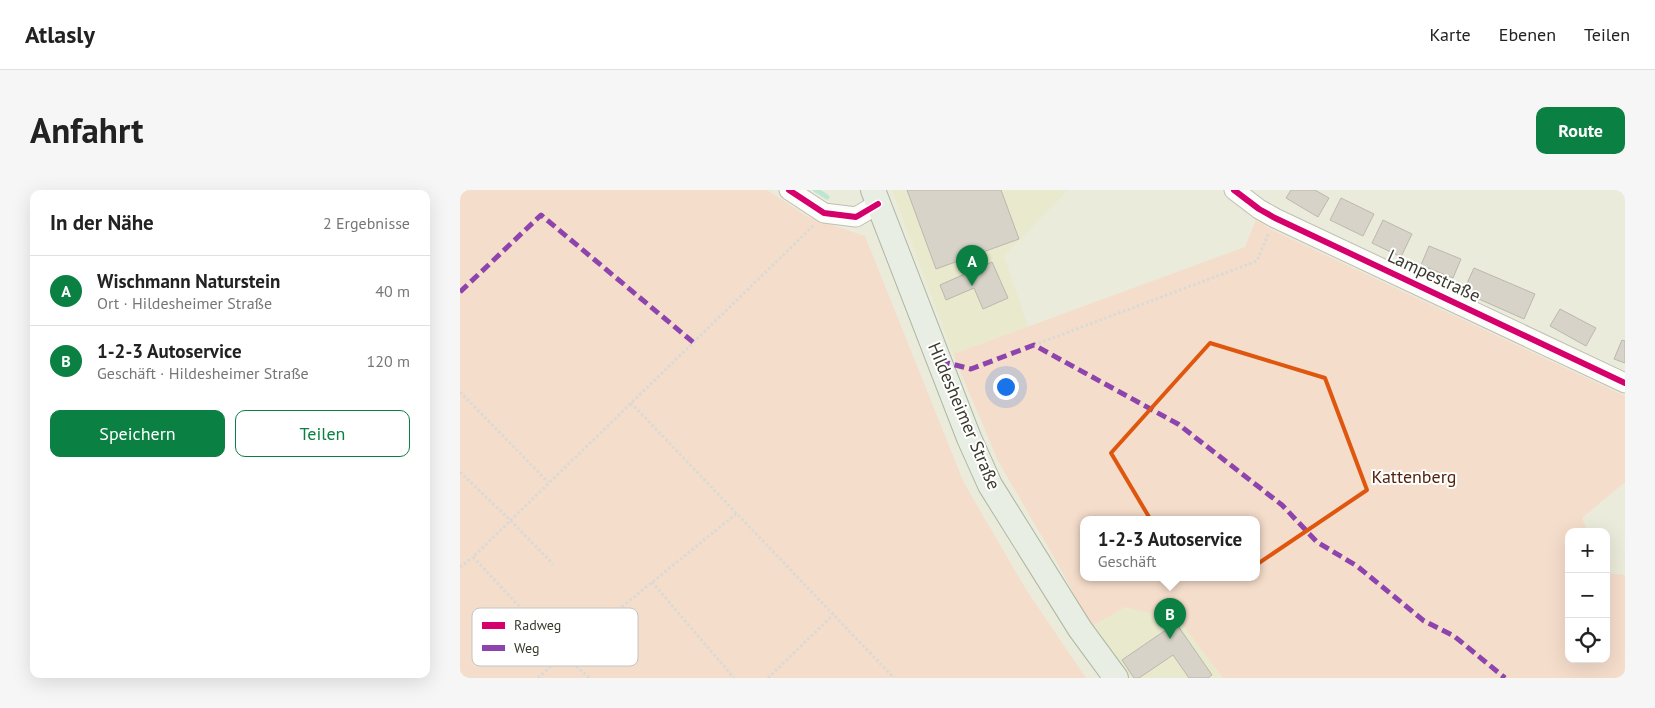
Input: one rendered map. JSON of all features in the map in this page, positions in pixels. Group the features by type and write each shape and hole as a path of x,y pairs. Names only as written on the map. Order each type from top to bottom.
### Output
{"main road":[{"name":"Hildesheimer Straße","path":"876,197 969,438 990,485 1080,630 1116,678"}],"street":[{"path":"789,190 824,213 856,217 876,197"},
{"name":"Lampestraße","path":"1234,190 1259,209 1275,218 1625,383"}],"path":[{"path":"460,567 473,557 548,482 765,274 824,213"},
{"path":"1034,345 1257,261 1275,218"},
{"path":"460,392 548,482"},
{"path":"631,403 894,678"},
{"path":"460,472 553,564"},
{"path":"620,608 736,514"},
{"path":"473,557 521,608"},
{"path":"652,582 734,678"},
{"path":"768,678 833,615"},
{"path":"538,678 551,666"},
{"path":"576,666 589,678"}],"highlighted area":[{"path":"1210,343 1325,378 1367,490 1253,567 1174,559 1111,453"}],"shaded area":[{"path":"892,190 1065,190 1066,192 1004,256 1028,326 953,354"},
{"path":"1125,607 1179,620 1223,678 1131,678 1091,627"}],"green space":[{"path":"460,190 767,190 808,217 865,236 964,483 1027,591 1086,678 460,678"},
{"name":"Kattenberg","path":"1256,220 1270,229 1625,396 1625,482 1582,518 1586,528 1565,528 1565,663 1610,663 1610,573 1625,575 1625,678 1223,678 1179,620 1125,607 1091,627 1059,566 998,461 953,354 1245,247"}],"building":[{"path":"907,190 1001,190 1019,239 936,269"},
{"path":"1291,190 1315,190 1329,198 1318,217 1286,198"},
{"path":"1341,198 1374,214 1363,236 1330,220"},
{"path":"1383,220 1412,234 1401,257 1372,243"},
{"path":"1429,246 1461,259 1453,278 1421,265"},
{"path":"992,262 1008,298 983,309 974,288 946,300 940,285"},
{"path":"1474,268 1535,294 1524,319 1463,292"},
{"path":"1560,309 1596,328 1586,346 1550,326"},
{"path":"1622,340 1625,341 1625,363 1614,359"},
{"path":"1176,623 1212,675 1208,678 1189,678 1173,655 1139,678 1134,678 1122,660"}],"waterway":[{"path":"816,190 827,197"}],"marked path":[{"path":"460,292 541,215 694,343"},
{"path":"940,361 971,369 1034,345 1178,424 1282,505 1317,542 1357,566 1424,621 1454,636 1505,678"}],"cycle path":[{"path":"789,190 824,213 856,217 878,204"},
{"path":"1234,190 1259,209 1275,218 1625,383"}],"place":[{"name":"Wischmann Naturstein","path":"972,286"},
{"name":"1-2-3 Autoservice","path":"1170,639"}]}
